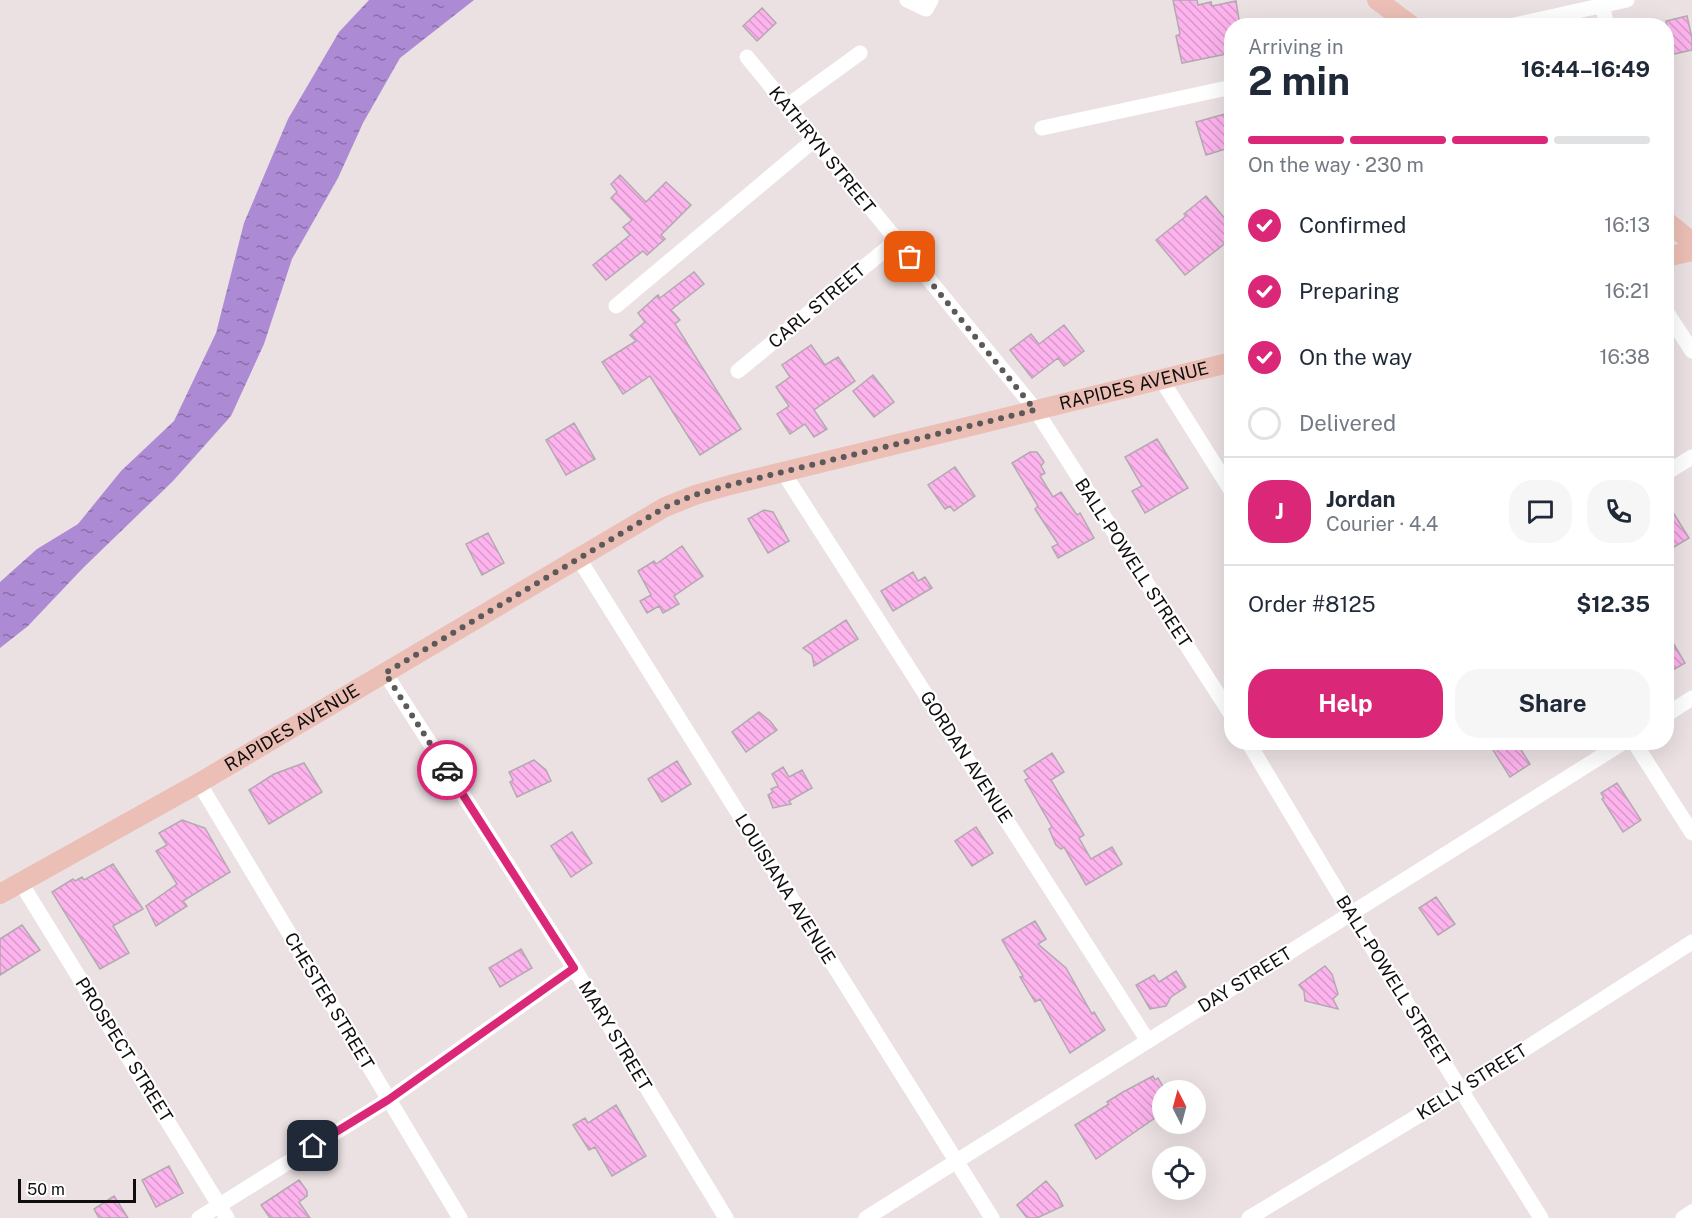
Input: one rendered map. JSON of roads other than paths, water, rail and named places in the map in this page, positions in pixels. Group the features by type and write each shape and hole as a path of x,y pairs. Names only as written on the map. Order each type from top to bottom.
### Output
{"main road":[{"path":"1377,0 1401,18"},
{"path":"1674,227 1692,242"},
{"path":"1674,255 1692,251"},
{"name":"RAPIDES AVENUE","path":"0,894 199,783 666,507 712,490 1224,364"}],"street":[{"path":"907,0 926,9 931,0"},
{"path":"1542,18 1602,3 1627,0"},
{"path":"1602,3 1605,18"},
{"path":"787,106 860,53"},
{"name":"KATHRYN STREET","path":"747,57 1035,410"},
{"path":"1042,128 1224,89"},
{"path":"616,306 814,140"},
{"name":"CARL STREET","path":"738,371 897,240"},
{"path":"1674,323 1692,351"},
{"path":"1161,379 1224,479"},
{"name":"BALL-POWELL STREET","path":"1035,410 1224,704"},
{"path":"1674,468 1692,457"},
{"name":"GORDAN AVENUE","path":"783,472 1148,1041"},
{"name":"LOUISIANA AVENUE","path":"579,559 992,1218"},
{"name":"MARY STREET","path":"385,673 574,968 726,1218"},
{"path":"1674,710 1692,698"},
{"name":"BALL-POWELL STREET","path":"1253,750 1351,914 1541,1218"},
{"name":"DAY STREET","path":"866,1218 1611,750"},
{"path":"1639,750 1692,833"},
{"name":"CHESTER STREET","path":"199,783 460,1218"},
{"name":"PROSPECT STREET","path":"21,883 224,1211"},
{"name":"KELLY STREET","path":"1249,1218 1461,1090 1692,942"},
{"path":"199,1218 224,1211 388,1100 574,968"},
{"path":"1683,1218 1692,1212"}],"water":[{"path":"369,0 474,0 400,58 363,123 338,178 292,259 264,344 231,416 173,481 83,568 28,626 0,648 0,582 37,549 78,524 121,471 174,421 216,333 244,223 288,119 339,32"}]}
